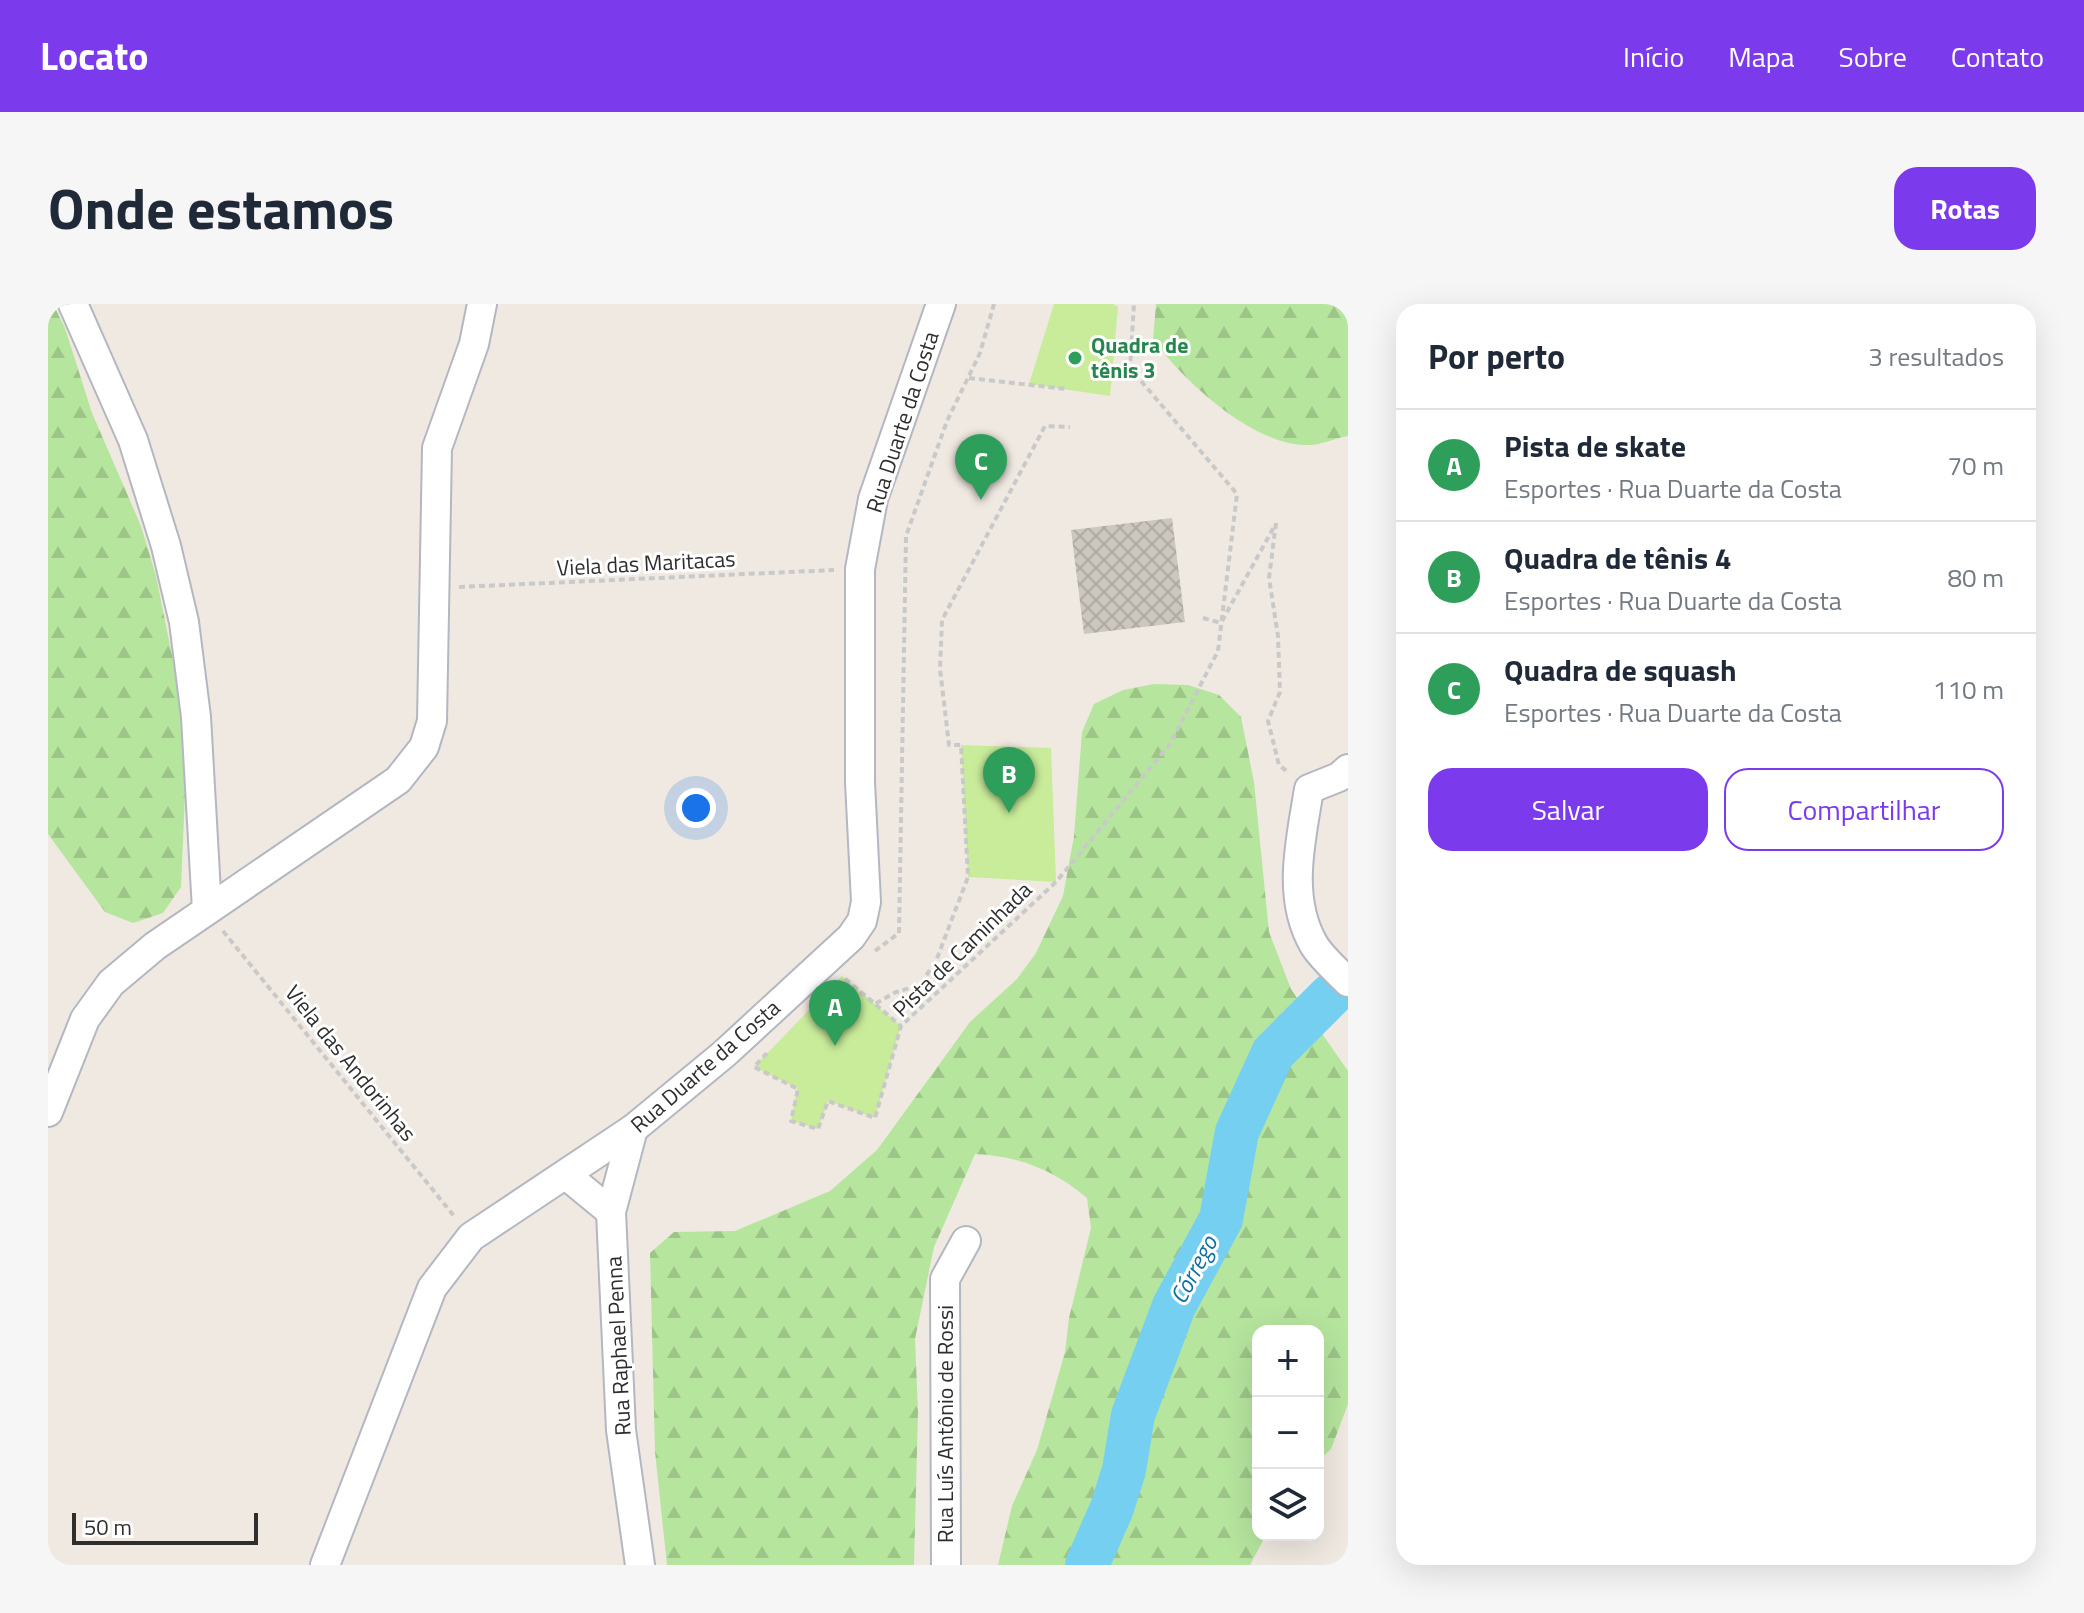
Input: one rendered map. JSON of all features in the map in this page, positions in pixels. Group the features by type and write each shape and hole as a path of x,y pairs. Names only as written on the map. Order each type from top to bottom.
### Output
{"street":[{"path":"73,304 133,440 166,546 184,622 196,717 207,910"},
{"path":"48,1112 85,1019 111,983 207,910 398,780 424,747 432,721 437,448 474,344 482,304"},
{"name":"Rua Duarte da Costa","path":"325,1565 432,1288 471,1237 633,1129 724,1054 851,937 862,921 866,902 860,782 860,569 873,499 941,304"},
{"path":"1345,776 1309,789 1297,865 1301,914 1314,946 1348,982"},
{"name":"Rua Raphael Penna","path":"633,1129 611,1212 621,1430 640,1565"},
{"path":"566,1175 611,1212"},
{"name":"Rua Luís Antônio de Rossi","path":"946,1565 944,1292 945,1279 966,1241"}],"path":[{"path":"865,959 899,933 906,536 947,421 980,353 994,304"},
{"path":"1134,304 1130,368 1237,494 1221,623"},
{"path":"968,378 1066,389"},
{"path":"842,976 875,1004 920,985 936,961 968,877 961,745 949,745 940,669 942,620 1045,426 1070,427"},
{"path":"1221,623 1276,523 1269,578 1278,636 1280,692 1268,721 1279,765 1309,789"},
{"name":"Viela das Maritacas","path":"433,589 860,569"},
{"path":"1203,618 1221,623"},
{"name":"Pista de Caminhada","path":"776,1044 754,1067 798,1089 791,1121 818,1129 828,1101 875,1118 901,1026 1056,882 1170,744 1218,651 1221,623"},
{"name":"Viela das Andorinhas","path":"207,910 471,1237"},
{"path":"842,976 853,967"},
{"path":"842,976 901,1026"}],"green space":[{"path":"48,304 53,304 65,328 92,413 141,526 156,576 181,700 185,794 181,887 163,913 133,923 105,912 48,834"},
{"name":"Quadra de tênis 3","path":"1054,304 1113,304 1118,307 1110,396 1029,384"},
{"path":"1156,304 1348,304 1348,436 1311,445 1289,443 1267,436 1223,409 1183,375 1153,340"},
{"path":"1154,684 1188,685 1219,695 1241,717 1254,782 1269,932 1291,989 1348,1071 1348,1404 1331,1449 1324,1455 1324,1325 1252,1325 1252,1541 1263,1541 1250,1565 998,1565 1012,1506 1037,1450 1065,1352 1069,1318 1091,1228 1087,1198 1075,1188 1049,1172 1021,1161 975,1154 934,1247 915,1339 918,1412 914,1565 667,1565 655,1452 650,1253 674,1232 735,1231 830,1191 877,1150 970,1022 1017,979 1036,953 1063,896 1074,836 1082,732 1094,704 1123,690"},
{"path":"961,745 1051,748 1056,882 968,877"},
{"path":"842,976 901,1026 875,1118 828,1101 818,1129 791,1121 797,1088 754,1067"}],"building":[{"path":"1172,518 1185,622 1084,634 1071,530"}],"waterway":[{"name":"Córrego","path":"1087,1565 1112,1508 1124,1470 1133,1415 1174,1306 1221,1219 1237,1132 1273,1053 1331,995"}],"place":[{"name":"Quadra de tênis 3","path":"1075,358"},
{"name":"Quadra de squash","path":"981,500"},
{"name":"Quadra de tênis 4","path":"1009,813"},
{"name":"Pista de skate","path":"835,1046"}]}
